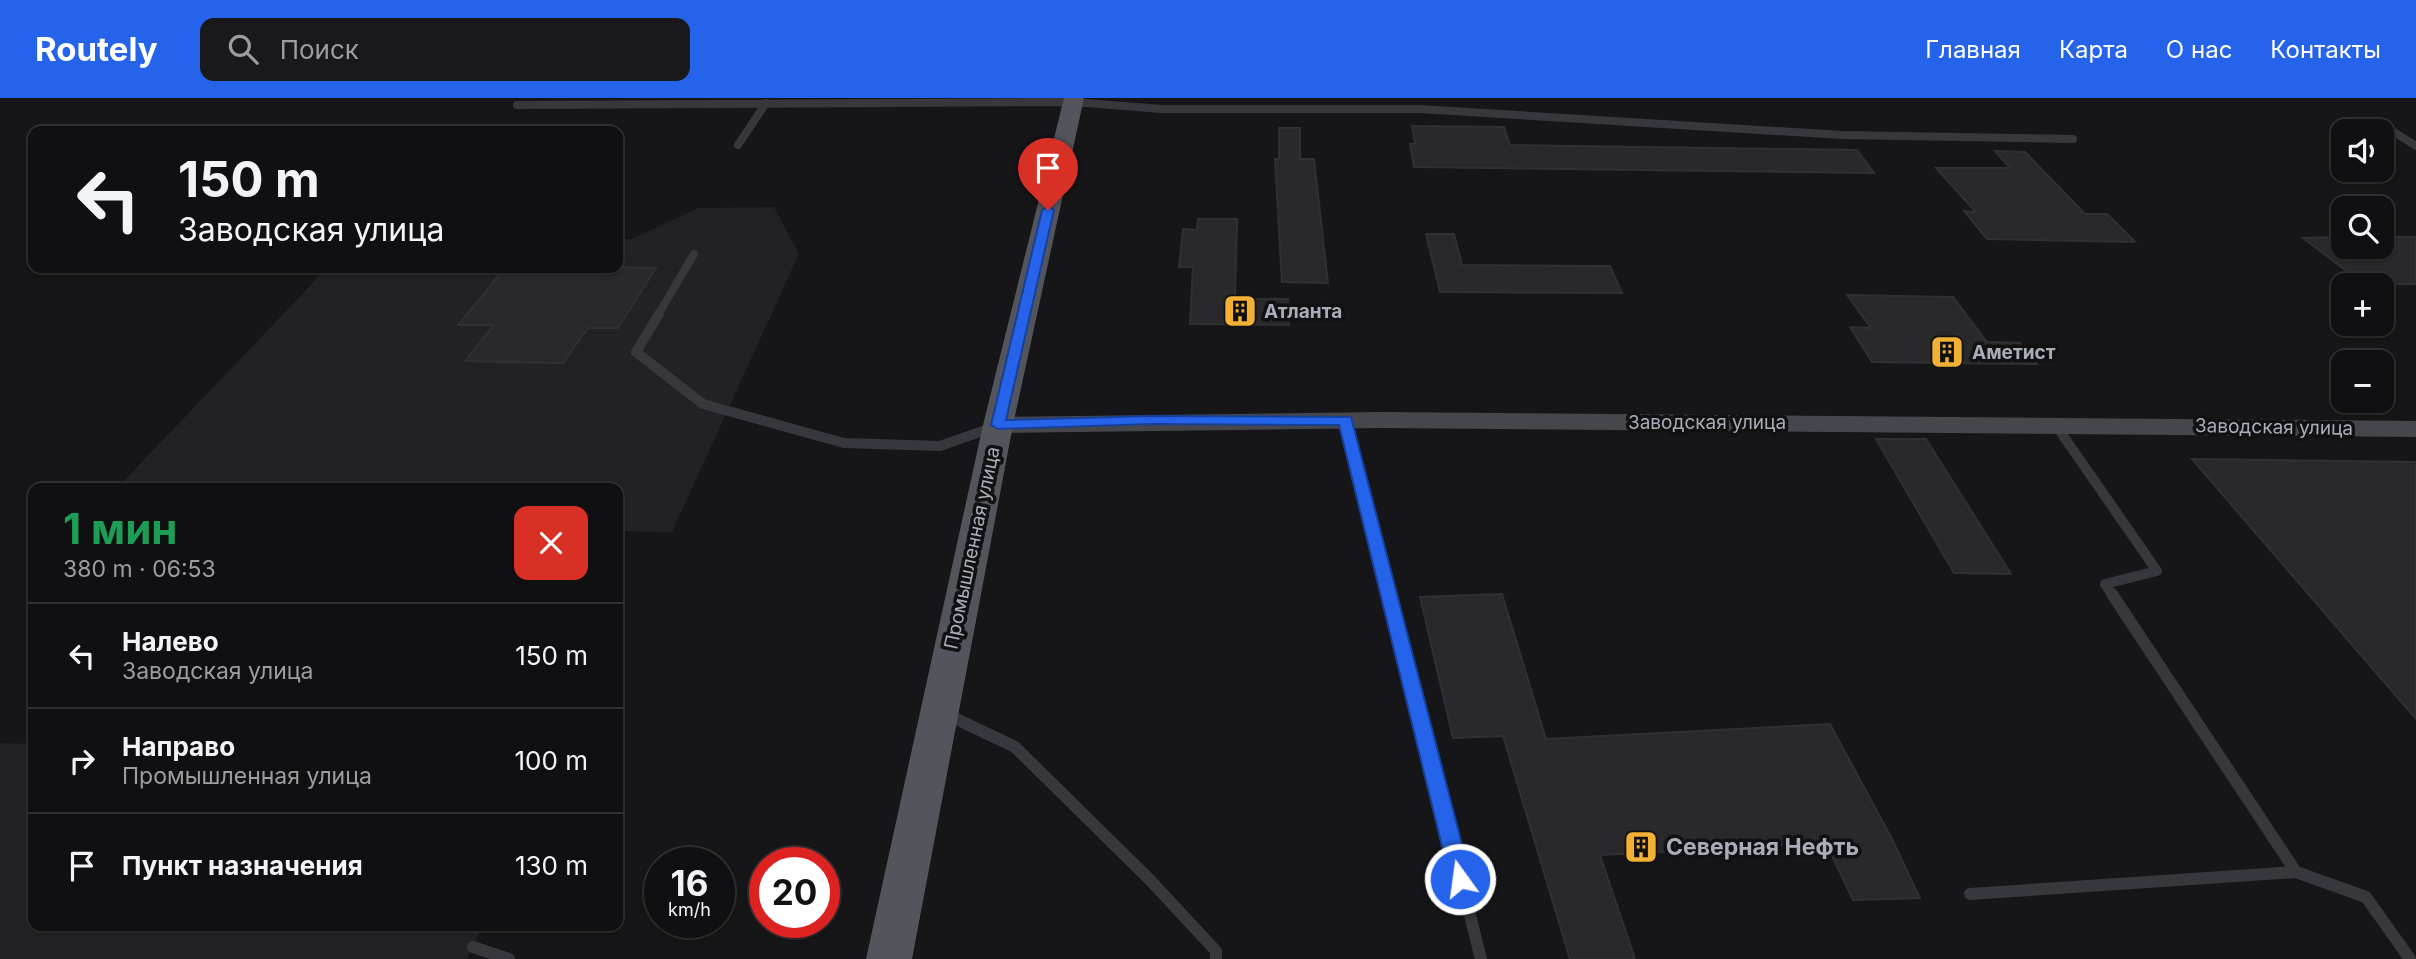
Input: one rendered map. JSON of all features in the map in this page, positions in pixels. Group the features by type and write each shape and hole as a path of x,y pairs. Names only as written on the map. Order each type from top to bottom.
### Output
{"main road":[{"name":"Промышленная улица","path":"889,959 998,425 1073,100"}],"street":[{"name":"Заводская улица","path":"998,425 1152,420 1345,420 2416,429"}],"lane":[{"path":"517,106 766,103 793,100 1073,100 1185,110 1419,109 1842,135 2073,139"},
{"path":"738,145 766,103"},
{"path":"2394,132 2416,146"},
{"path":"694,254 636,352 703,404 844,443 940,446 998,425"},
{"path":"1345,420 1481,959"},
{"path":"2055,424 2157,571 2105,584 2296,872"},
{"path":"939,710 1015,747 1150,880 1216,951 1216,959"},
{"path":"1970,894 2296,872 2366,897 2410,959"},
{"path":"473,947 509,959"}],"shaded area":[{"path":"774,207 799,254 672,532 623,531 623,483 122,483 322,273 623,273 623,239 632,239 698,208"},
{"path":"0,743 28,744 28,931 481,931 467,959 0,959"}],"building":[{"path":"1412,126 1504,127 1510,145 1857,150 1874,173 1414,167 1410,144 1415,144"},
{"path":"1279,128 1300,128 1300,159 1314,159 1328,283 1282,282 1275,159 1279,159"},
{"path":"1995,151 2025,152 2085,214 2107,214 2135,242 1987,239 1964,211 1976,212 1936,168 2010,168"},
{"path":"1198,219 1237,219 1235,299 1288,299 1289,325 1190,324 1193,267 1179,267 1183,229 1197,230"},
{"path":"1426,234 1454,234 1462,265 1610,266 1622,293 1440,292"},
{"path":"2331,237 2331,259 2394,259 2394,237 2416,237 2416,284 2394,284 2394,273 2349,273 2303,238"},
{"path":"623,267 656,268 618,328 588,328 563,363 465,361 494,325 458,325 501,273 623,273"},
{"path":"1847,295 1953,297 1987,342 2020,343 2037,364 1872,362 1850,327 1871,328"},
{"path":"1876,439 1926,439 2011,574 1954,573"},
{"path":"2192,459 2416,462 2416,719"},
{"name":"Северная Нефть","path":"1502,594 1546,739 1830,724 1892,839 1920,898 1853,900 1826,843 1600,855 1635,959 1570,959 1503,736 1453,738 1420,597"}],"place":[{"name":"Атланта","path":"1240,311"},
{"name":"Аметист","path":"1947,352"},
{"name":"Северная Нефть","path":"1641,847"}],"route":[{"path":"1048,210 998,425 1152,420 1345,420 1460,879"}]}
